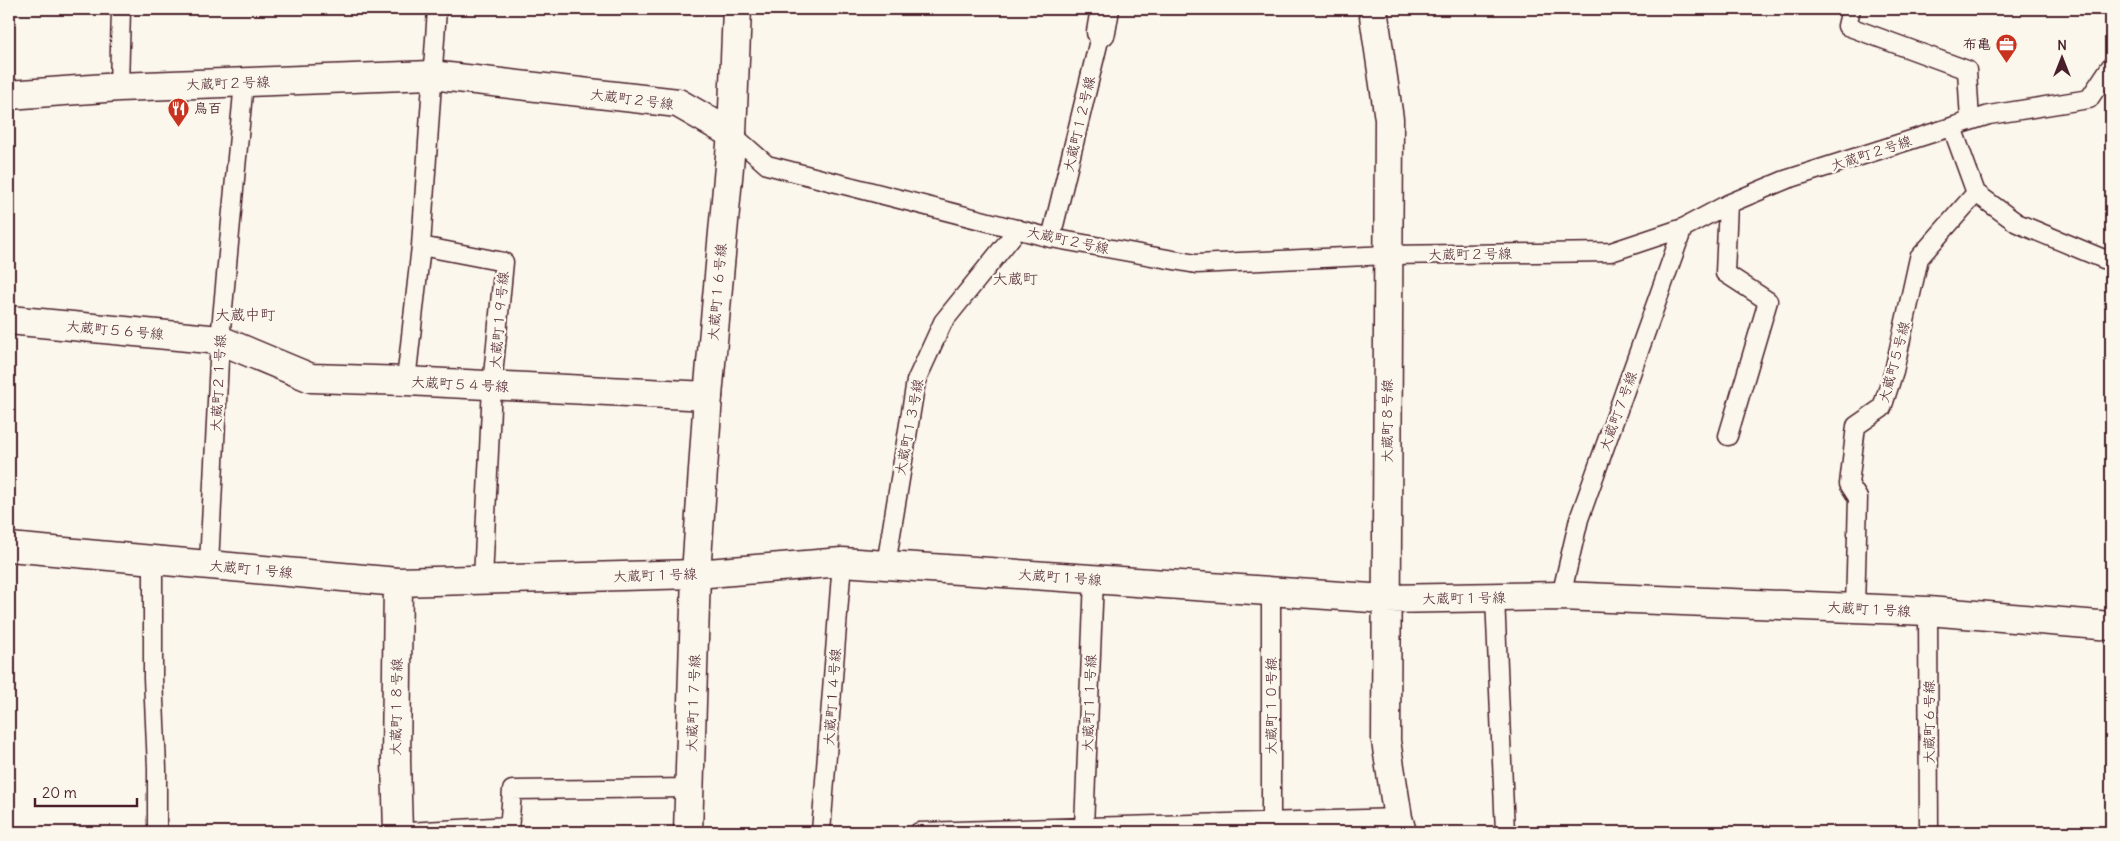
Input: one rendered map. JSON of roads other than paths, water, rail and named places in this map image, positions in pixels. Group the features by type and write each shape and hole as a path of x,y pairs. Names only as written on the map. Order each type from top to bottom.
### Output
{"street":[{"name":"大蔵町１６号線","path":"696,574 708,396 732,134 737,9"},
{"name":"大蔵町８号線","path":"1372,9 1389,119 1386,741 1400,825"},
{"name":"大蔵町２号線","path":"9,96 119,87 431,75 678,103 732,134"},
{"name":"大蔵町５６号線","path":"9,320 220,340"},
{"name":"大蔵町５４号線","path":"220,340 311,378 708,396"},
{"name":"大蔵町１号線","path":"9,547 398,582 696,574 842,562 1386,599 1562,596 1928,611 2111,626"},
{"name":"大蔵町１７号線","path":"688,832 696,574"},
{"name":"大蔵町１８号線","path":"398,582 396,761 398,832"}],"lane":[{"path":"119,87 121,9"},
{"path":"406,381 421,246 431,75 437,9"},
{"path":"1851,9 1846,26 1967,70 1970,121"},
{"name":"大蔵町１２号線","path":"1051,238 1103,20"},
{"name":"大蔵町２号線","path":"732,134 767,165 1051,238 1196,264 1388,256 1611,252 1683,228 1728,204 1786,180 1970,121 1989,115 2089,99 2111,66"},
{"name":"大蔵町２１号線","path":"209,565 220,340 244,82"},
{"path":"1952,127 1976,193 2017,223 2111,262"},
{"name":"大蔵町５号線","path":"1855,608 1858,498 1849,484 1856,426 1882,408 1894,371 1919,258 1976,193"},
{"path":"1728,204 1725,273 1768,301 1728,436"},
{"name":"大蔵町７号線","path":"1562,596 1579,519 1683,228"},
{"name":"大蔵町１３号線","path":"886,565 916,381 943,322 1018,229"},
{"name":"大蔵町１９号線","path":"421,246 504,262 492,386 484,580"},
{"path":"153,560 153,678 158,768 157,832"},
{"name":"大蔵町１４号線","path":"821,832 842,562"},
{"name":"大蔵町１１号線","path":"1084,827 1094,579"},
{"name":"大蔵町１０号線","path":"1271,591 1271,822"},
{"path":"1495,597 1506,832"},
{"name":"大蔵町６号線","path":"1928,611 1930,832"},
{"path":"408,832 509,829 512,790 690,788"},
{"path":"919,832 1271,822 1400,825"}],"place":[{"name":"布亀","path":"2007,63"},
{"name":"鳥百","path":"178,127"}],"district":[{"name":"大蔵町","path":"1015,279"},
{"name":"大蔵中町","path":"245,315"}]}
